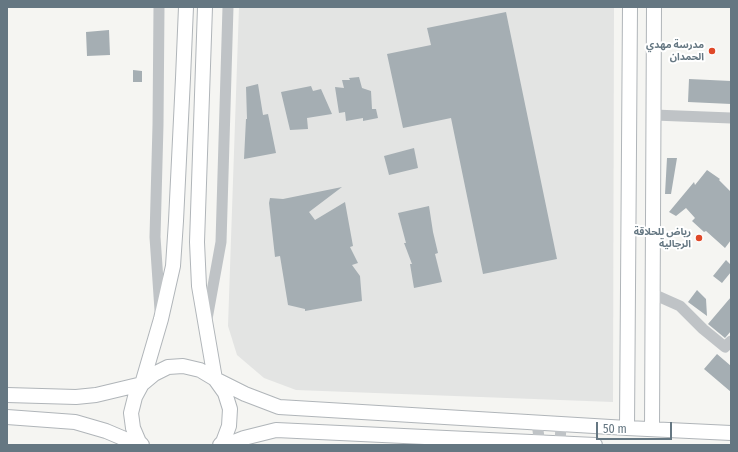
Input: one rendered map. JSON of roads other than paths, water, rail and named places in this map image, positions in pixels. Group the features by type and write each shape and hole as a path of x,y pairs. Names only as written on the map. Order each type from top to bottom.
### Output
{"main road":[{"path":"141,445 133,428 131,413 134,398 142,384 161,319 173,266 184,78 186,7"},
{"path":"204,7 197,242 198,286 215,379 225,393 230,409 229,426 220,445"},
{"path":"627,428 630,7"},
{"path":"652,429 654,7"},
{"path":"7,395 76,397 96,395 142,384 154,374 168,368 184,366 200,370 245,394 279,407 731,433"},
{"path":"7,417 75,422 106,431 141,445"},
{"path":"226,445 244,438 276,430 540,444 596,445"}],"street":[{"path":"159,7 155,237 161,319"},
{"path":"206,325 221,242 228,7"},
{"path":"654,115 731,118"},
{"path":"653,294 680,306 703,329 725,347 731,341"},
{"path":"537,423 540,444"},
{"path":"560,444 561,424"}],"place":[{"name":"مدرسة مهدي الحمدان","path":"712,51"},
{"name":"رياض للحلاقة الرجالية","path":"699,238"}]}
